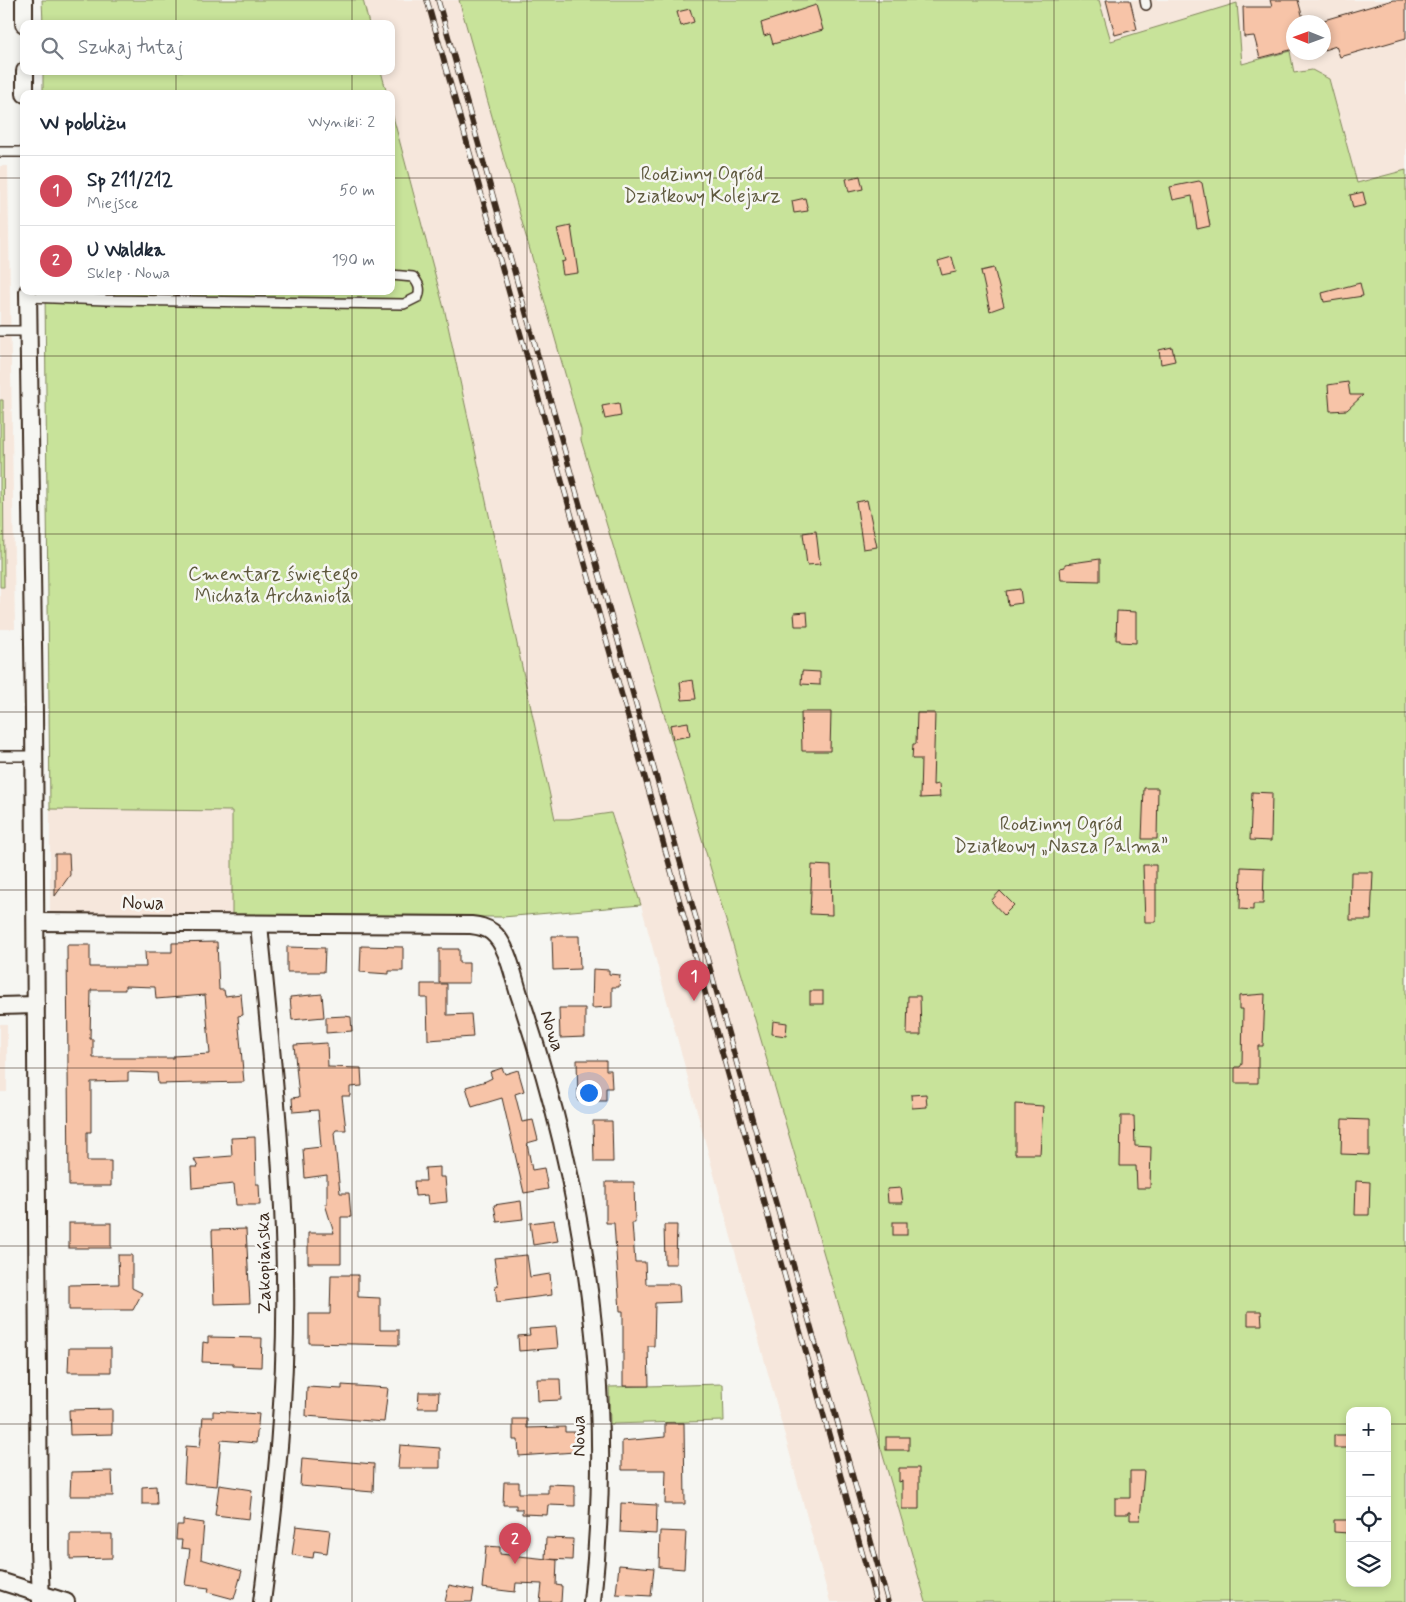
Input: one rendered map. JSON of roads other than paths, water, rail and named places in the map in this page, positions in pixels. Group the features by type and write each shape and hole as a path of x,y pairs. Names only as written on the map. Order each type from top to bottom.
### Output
{"street":[{"path":"24,0 24,20"},
{"path":"24,75 25,90"},
{"path":"28,295 36,922 38,1538 41,1598"},
{"name":"Nowa","path":"36,922 471,925 482,926 492,932 500,941 542,1066 556,1118 587,1287 594,1342 600,1462 599,1507 592,1602"},
{"name":"Zakopiańska","path":"259,924 279,1137 286,1278 282,1411 273,1518 262,1602"},
{"path":"0,1006 36,1005"},
{"path":"0,1581 41,1598 66,1602"}],"lane":[{"path":"0,152 20,152"},
{"path":"67,295 404,304 418,297 420,292 418,283 413,277 395,275"},
{"path":"0,331 28,331"},
{"path":"0,756 34,756"}],"railway":[{"path":"427,0 876,1602"},
{"path":"438,0 888,1602"}],"place":[{"name":"Sp 211/212","path":"694,1001"},
{"name":"U Waldka","path":"515,1564"}],"park label":[{"name":"Rodzinny Ogród Działkowy Kolejarz","path":"702,185"},
{"name":"Cmentarz świętego Michała Archanioła","path":"273,585"},
{"name":"Rodzinny Ogród Działkowy „Nasza Palma”","path":"1061,835"}]}
